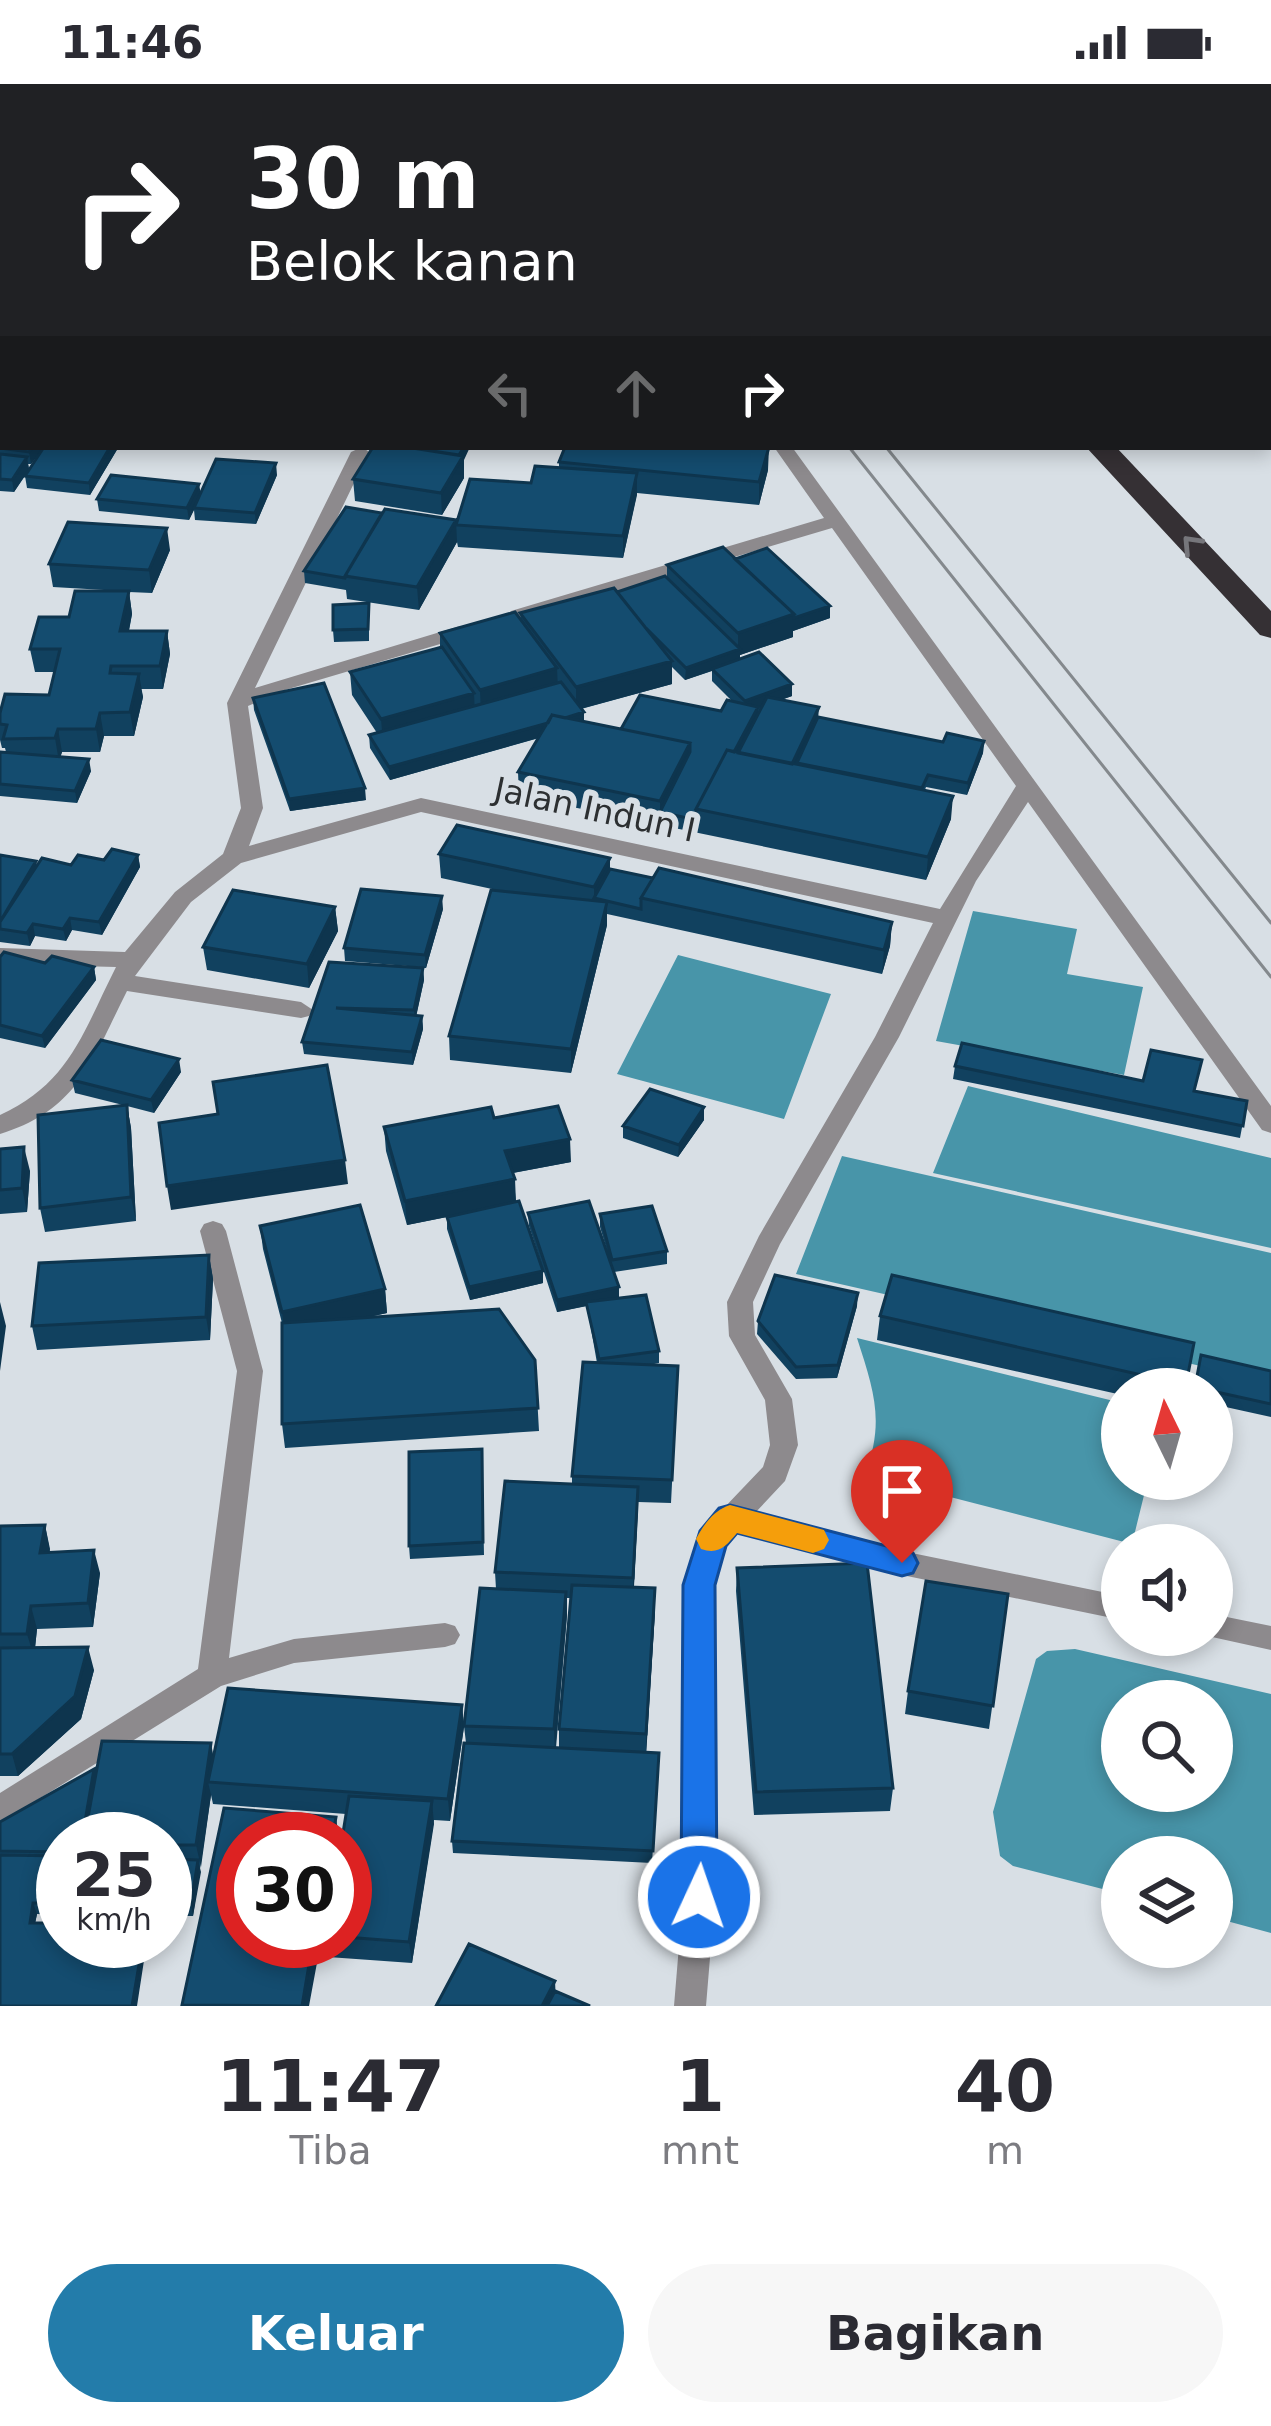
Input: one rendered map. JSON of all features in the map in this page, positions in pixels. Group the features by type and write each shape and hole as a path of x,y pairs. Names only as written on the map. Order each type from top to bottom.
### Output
{"highway":[{"path":"1103,450 1271,629"}],"street":[{"path":"785,450 1271,1124"},
{"path":"0,1125 35,1109 70,1080 126,971 183,897 233,858 252,808 237,703 360,452"},
{"path":"237,703 839,520"},
{"path":"690,2006 702,1861 699,1585 711,1540 775,1473 784,1444 778,1399 742,1336 740,1302 768,1243 887,1037 946,918 1029,783"},
{"name":"Jalan Indun I","path":"233,858 421,805 946,918"},
{"path":"0,956 126,971 301,1010"},
{"path":"212,1676 250,1371 213,1231"},
{"path":"730,1518 902,1563 1101,1604"},
{"path":"1233,1631 1271,1639"},
{"path":"0,1809 212,1676 294,1651 445,1635"}],"water":[{"path":"973,911 1077,929 1067,974 1143,987 1124,1075 936,1041"},
{"path":"678,955 831,994 784,1119 617,1074"},
{"path":"968,1086 1271,1158 1271,1248 933,1173"},
{"path":"842,1156 1271,1253 1271,1382 1233,1373 1233,1368 1209,1368 796,1274"},
{"path":"857,1338 1101,1398 1101,1500 1143,1500 1137,1524 1101,1524 1101,1536 865,1475 876,1422"},
{"path":"1075,1649 1210,1680 1101,1680 1101,1812 1233,1812 1233,1685 1271,1694 1271,1933 1233,1923 1233,1836 1101,1836 1101,1889 1013,1866 1000,1856 993,1812 1036,1659 1047,1651"}],"building":[{"path":"42,450 108,450 89,483 25,476"},
{"path":"371,450 463,456 441,493 353,479"},
{"path":"426,450 462,450 459,455"},
{"path":"564,450 768,450 759,482 559,462"},
{"path":"0,454 27,457 12,480 0,479"},
{"path":"216,459 276,463 255,513 194,508"},
{"path":"535,466 637,473 623,536 456,525 470,479 531,483"},
{"path":"111,475 199,484 187,508 97,499"},
{"path":"346,507 382,513 345,578 304,571"},
{"path":"385,509 456,520 417,587 345,576"},
{"path":"68,522 167,528 149,570 49,564"},
{"path":"723,547 794,614 738,633 667,565"},
{"path":"767,548 830,606 794,618 735,559"},
{"path":"665,576 740,649 686,668 617,592"},
{"path":"614,588 672,661 576,687 520,613"},
{"path":"75,591 129,591 120,631 167,631 160,666 111,666 110,673 139,674 130,712 100,713 96,729 58,729 55,738 3,739 7,725 0,724 0,713 5,694 49,695 60,649 30,649 39,617 69,617"},
{"path":"369,603 368,629 333,630 333,605"},
{"path":"515,612 557,668 480,690 440,633"},
{"path":"442,647 474,693 381,719 350,672"},
{"path":"759,652 792,684 745,701 712,669"},
{"path":"561,682 584,712 565,718 552,715 548,723 389,767 369,735"},
{"path":"324,683 365,788 289,799 253,698"},
{"path":"640,695 721,711 727,700 758,707 734,752 727,750 696,809 696,820 660,812 690,743 621,729"},
{"path":"767,697 819,707 792,764 738,753"},
{"path":"552,715 690,743 660,801 518,772"},
{"path":"818,717 943,742 947,733 984,741 968,783 928,775 922,788 797,763"},
{"path":"727,750 953,796 928,857 696,809"},
{"path":"0,752 89,759 75,791 0,784"},
{"path":"457,825 610,858 594,887 439,854"},
{"path":"112,849 138,855 99,922 70,918 63,929 33,924 27,933 0,929 42,858 71,865 78,855 104,860"},
{"path":"0,855 36,861 0,922"},
{"path":"659,868 892,922 884,950 641,898"},
{"path":"610,869 653,878 641,898 641,909 594,898"},
{"path":"361,889 442,896 425,955 344,948"},
{"path":"233,890 335,907 307,964 203,947"},
{"path":"491,890 607,902 571,1049 449,1036"},
{"path":"4,952 45,963 52,956 94,967 42,1036 0,1025 0,957"},
{"path":"329,962 423,968 414,1010 336,1008 422,1016 412,1052 302,1042"},
{"path":"101,1040 179,1059 151,1100 72,1080"},
{"path":"962,1043 1143,1081 1151,1050 1202,1060 1194,1091 1247,1101 1243,1126 955,1066"},
{"path":"327,1065 345,1160 167,1186 159,1123 218,1114 213,1082"},
{"path":"650,1089 704,1107 679,1145 623,1126"},
{"path":"127,1105 131,1197 40,1208 38,1115"},
{"path":"558,1106 570,1139 505,1151 515,1179 405,1201 384,1127 491,1107 494,1118"},
{"path":"24,1147 22,1188 0,1190 0,1149"},
{"path":"519,1201 543,1271 469,1287 447,1217"},
{"path":"589,1201 619,1287 557,1300 528,1213"},
{"path":"360,1205 385,1289 282,1312 260,1226"},
{"path":"652,1206 667,1251 612,1260 600,1214"},
{"path":"209,1255 206,1317 32,1326 39,1263"},
{"path":"775,1275 858,1293 838,1365 796,1367 758,1321"},
{"path":"892,1275 1194,1343 1189,1368 1111,1368 880,1316"},
{"path":"646,1295 659,1351 599,1359 586,1302"},
{"path":"499,1309 535,1360 538,1408 282,1424 282,1323"},
{"path":"1201,1355 1271,1371 1271,1404 1233,1396 1233,1368 1199,1368"},
{"path":"583,1362 678,1366 672,1480 572,1476"},
{"path":"482,1449 483,1542 409,1546 409,1452"},
{"path":"505,1481 638,1487 633,1578 495,1572"},
{"path":"45,1525 40,1553 94,1550 88,1603 31,1606 27,1634 0,1634 0,1526"},
{"path":"867,1563 893,1788 756,1792 737,1568"},
{"path":"926,1581 1008,1594 993,1706 908,1691"},
{"path":"572,1585 655,1588 646,1734 559,1729"},
{"path":"480,1588 566,1592 554,1729 464,1726"},
{"path":"88,1647 75,1696 12,1754 0,1754 0,1648"},
{"path":"228,1688 462,1705 448,1799 208,1782"},
{"path":"102,1741 211,1743 196,1845 192,1845 192,1812 89,1812"},
{"path":"464,1743 659,1753 653,1851 452,1841"},
{"path":"94,1769 87,1812 36,1812 36,1852 0,1851 0,1822"},
{"path":"349,1796 432,1801 409,1942 372,1939 372,1812 346,1812"},
{"path":"224,1808 274,1812 223,1812"},
{"path":"216,1846 216,1968 308,1968 302,2006 182,2005"},
{"path":"0,1855 36,1856 36,1903 30,1923 36,1923 36,1968 138,1968 132,2006 0,2006"},
{"path":"192,1860 198,1860 192,1898"},
{"path":"469,1944 555,1981 542,2006 436,2006"},
{"path":"555,1991 590,2006 547,2006"}],"tram line":[{"path":"851,450 1271,977"},
{"path":"888,450 1271,923"}],"slow traffic":[{"path":"712,1539 730,1518 813,1540"}],"route":[{"path":"699,1897 699,1585 711,1540 730,1518 902,1563"}]}
